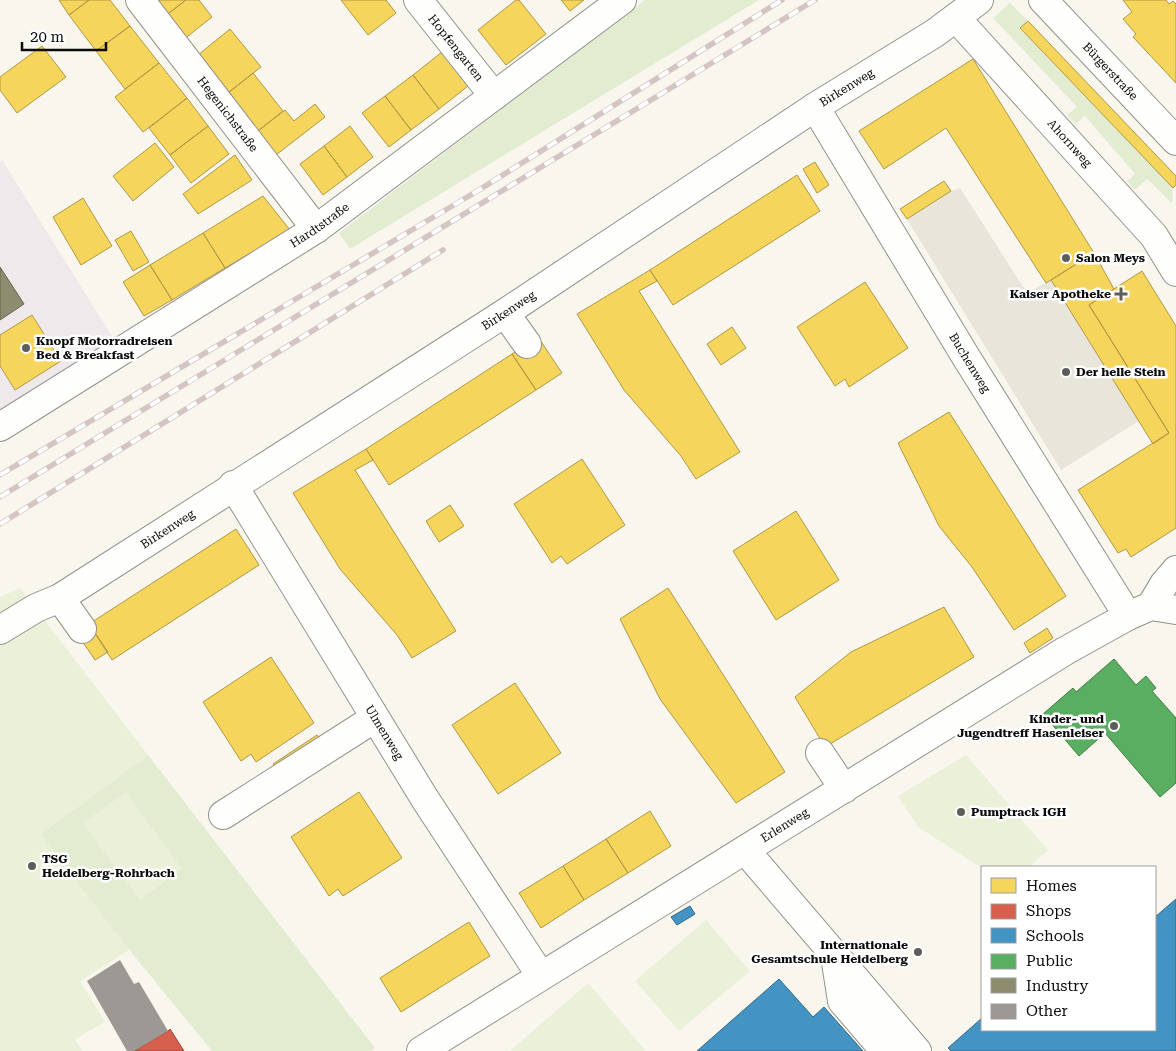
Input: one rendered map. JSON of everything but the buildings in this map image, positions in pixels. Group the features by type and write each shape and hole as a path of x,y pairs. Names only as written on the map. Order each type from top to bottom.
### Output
{"street":[{"name":"Hegenichstraße","path":"140,0 316,228"},
{"name":"Hopfengarten","path":"418,0 494,96"},
{"name":"Hardtstraße","path":"0,427 316,228 622,0"},
{"name":"Birkenweg","path":"0,630 36,608 60,598 233,485 505,313 815,107 956,18 978,0"},
{"name":"Bürgerstraße","path":"1043,0 1176,141"},
{"name":"Ahornweg","path":"956,18 1154,236 1176,272"},
{"name":"Buchenweg","path":"815,107 966,357 1152,611"},
{"path":"505,313 526,344"},
{"name":"Ulmenweg","path":"233,485 459,854 541,976"},
{"path":"1152,611 1164,584 1176,570"},
{"path":"60,598 82,628"},
{"name":"Erlenweg","path":"421,1051 1065,651 1152,611"},
{"path":"223,815 375,718"},
{"path":"820,753 844,789"},
{"path":"744,850 917,1051"},
{"path":"835,956 842,1001 884,1051"}],"shaded area":[{"path":"2,160 115,341 0,412 0,162"},
{"path":"960,188 1027,293 1051,280 1139,421 1061,470 907,219 951,191"}],"green space":[{"path":"645,0 759,0 350,249 339,233"},
{"path":"1010,3 1028,21 1020,29 1173,188 1172,203 1147,179 1135,190 1127,181 1135,174 1085,116 1076,124 1067,115 1077,107 993,18"},
{"path":"20,588 148,755 41,834 129,950 80,981 105,1022 75,1039 82,1051 0,1051 0,597"},
{"path":"148,755 375,1048 370,1051 212,1051 37,837"},
{"name":"Pumptrack IGH","path":"966,755 1048,850 1030,866 981,867 918,827 898,796"},
{"path":"126,792 182,869 140,900 83,823"},
{"path":"706,920 750,971 679,1031 635,981"},
{"path":"588,983 644,1051 510,1051"}],"railway":[{"path":"0,475 474,193 782,0"},
{"path":"0,497 815,0"},
{"path":"0,524 443,250"}],"place":[{"name":"Salon Meys","path":"1066,258"},
{"name":"Kaiser Apotheke","path":"1121,294"},
{"name":"Knopf Motorradreisen Bed & Breakfast","path":"26,348"},
{"name":"Der helle Stein","path":"1066,372"},
{"name":"Kinder- und Jugendtreff Hasenleiser","path":"1114,726"},
{"name":"Pumptrack IGH","path":"961,812"},
{"name":"TSG Heidelberg-Rohrbach","path":"32,866"},
{"name":"Internationale Gesamtschule Heidelberg","path":"918,952"}]}
